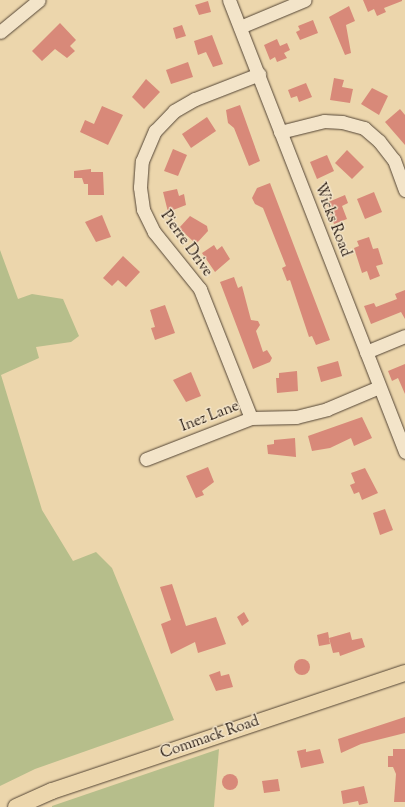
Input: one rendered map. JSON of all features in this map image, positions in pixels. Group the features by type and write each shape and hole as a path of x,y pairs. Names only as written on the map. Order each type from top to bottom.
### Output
{"main road":[{"name":"Commack Road","path":"16,807 52,790 405,673"}],"street":[{"path":"0,32 39,0"},
{"name":"Wicks Road","path":"229,0 405,452"},
{"path":"240,27 305,0"},
{"name":"Pierre Drive","path":"251,418 200,289 154,232 142,209 140,186 142,161 155,131 174,112 195,99 259,74"},
{"path":"280,132 324,122 342,122 364,128 379,141 394,160 405,190"},
{"path":"366,352 405,336"},
{"name":"Inez Lane","path":"146,459 251,418 296,418 328,409 379,387"}],"green space":[{"path":"0,250 18,299 32,294 63,299 79,336 71,342 36,347 39,358 1,375 42,510 73,561 96,552 112,568 174,720 35,769 0,786"},
{"path":"219,749 214,807 52,807 52,806"}],"building":[{"path":"363,0 402,1 384,8 386,12 377,16 374,9 368,12"},
{"path":"208,1 211,12 199,15 195,5"},
{"path":"349,6 355,21 346,25 351,53 345,55 329,17"},
{"path":"313,20 318,33 300,40 296,32 300,30 298,26"},
{"path":"60,23 76,40 70,46 75,51 67,58 55,49 42,61 32,51"},
{"path":"182,25 186,36 176,39 173,28"},
{"path":"212,35 223,64 213,67 206,52 198,55 194,41"},
{"path":"277,39 280,46 287,43 290,50 284,53 287,58 277,62 275,57 270,60 264,45"},
{"path":"188,62 193,77 171,84 166,70"},
{"path":"334,78 344,80 342,87 353,89 350,103 330,100"},
{"path":"146,79 160,92 144,109 132,97"},
{"path":"306,83 312,97 299,102 297,96 291,98 288,90"},
{"path":"372,88 388,96 379,115 361,104"},
{"path":"240,105 260,161 249,166 234,128 228,123 226,110"},
{"path":"102,106 123,115 108,145 80,132 85,120 94,124"},
{"path":"400,109 405,115 405,145 385,122"},
{"path":"207,117 216,131 191,148 182,134"},
{"path":"173,149 187,155 178,176 164,171"},
{"path":"347,150 364,167 352,179 335,163"},
{"path":"327,155 334,171 317,179 310,162"},
{"path":"91,169 91,172 103,172 104,195 88,195 88,184 84,184 82,178 74,178 74,171"},
{"path":"270,183 330,340 316,345 312,336 309,337 290,280 287,281 282,268 286,266 263,208 255,204 252,198 257,188"},
{"path":"177,189 179,196 184,194 186,205 168,212 163,192"},
{"path":"374,192 382,212 365,219 357,199"},
{"path":"345,195 348,203 342,206 347,219 334,224 326,203"},
{"path":"102,215 111,237 96,242 85,222"},
{"path":"190,216 207,226 208,231 196,244 179,228"},
{"path":"369,237 373,249 378,248 383,264 376,266 380,276 370,280 367,271 362,273 354,248 359,246 357,241"},
{"path":"214,245 217,250 222,246 230,259 215,272 202,253"},
{"path":"123,256 140,272 126,287 118,280 112,286 103,278"},
{"path":"234,277 238,288 242,286 251,320 258,321 260,325 256,331 263,352 267,350 272,358 270,362 253,369 220,282"},
{"path":"405,290 405,319 401,312 371,324 364,306 374,303 376,307 397,299 395,294"},
{"path":"165,305 175,333 155,340 151,328 155,327 150,310"},
{"path":"338,361 342,376 321,382 317,367"},
{"path":"405,364 405,394 398,378 392,381 388,371"},
{"path":"297,371 298,391 277,393 276,378 279,378 279,373"},
{"path":"191,372 201,396 186,402 173,380"},
{"path":"362,417 372,438 354,446 351,438 330,448 312,451 308,436"},
{"path":"295,438 296,457 268,454 267,445 274,444 274,440"},
{"path":"208,467 214,482 202,491 204,495 196,498 186,476"},
{"path":"365,468 378,493 362,500 359,492 354,494 350,485 355,483 351,473"},
{"path":"385,509 393,530 380,535 373,513"},
{"path":"172,584 186,626 216,617 226,644 198,653 195,642 171,654 161,624 171,620 160,587"},
{"path":"244,612 249,621 242,626 237,617"},
{"path":"328,632 330,644 319,646 317,635"},
{"path":"350,632 352,640 362,638 365,647 340,656 339,652 333,653 329,638"},
{"path":"302,659 309,664 310,667 305,674 302,675 295,670 294,667 299,660"},
{"path":"220,671 221,676 229,674 233,687 216,691 209,675"},
{"path":"405,717 405,733 361,744 341,753 338,739"},
{"path":"306,749 306,752 320,749 324,763 301,768 297,751"},
{"path":"393,749 405,749 405,802 394,802 396,774 393,767 388,767 388,756 393,756"},
{"path":"227,774 233,774 238,779 236,788 233,790 227,790 222,785 222,779"},
{"path":"278,779 280,791 264,793 262,781"},
{"path":"364,786 368,803 359,805 358,801 343,804 341,791"}]}
